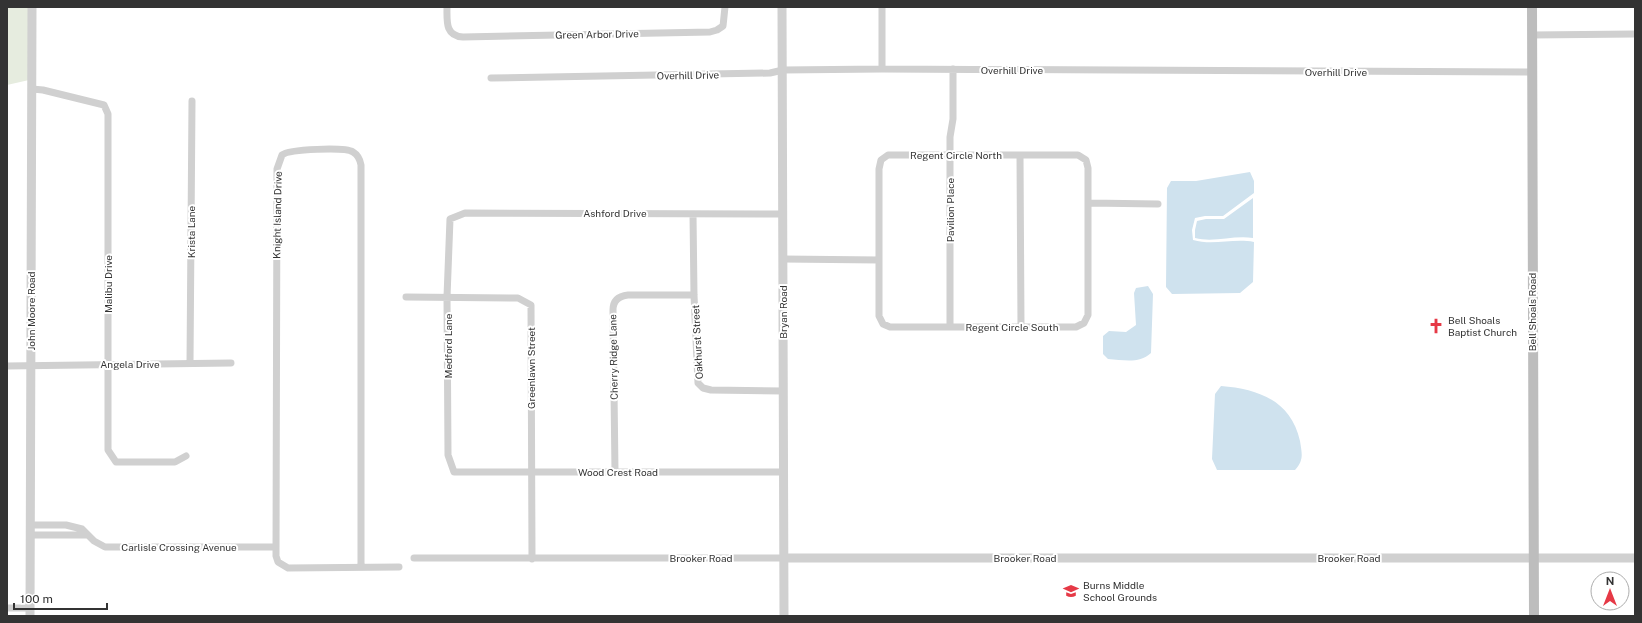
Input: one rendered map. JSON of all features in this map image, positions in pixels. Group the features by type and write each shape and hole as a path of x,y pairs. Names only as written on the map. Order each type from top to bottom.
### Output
{"main road":[{"name":"Bell Shoals Road","path":"1532,7 1534,616"}],"street":[{"name":"John Moore Road","path":"30,612 32,7"},
{"name":"Green Arbor Drive","path":"447,7 447,26 451,33 463,36 710,32 719,29 724,23 725,7"},
{"name":"Bryan Road","path":"782,7 784,616"},
{"path":"882,7 882,69"},
{"path":"1532,35 1635,34"},
{"name":"Overhill Drive","path":"492,78 770,73 783,70 882,69 1532,72"},
{"name":"Pavilion Place","path":"950,327 950,137 953,119 953,69"},
{"name":"Malibu Drive","path":"32,89 43,90 104,105 108,114 108,450 116,462 175,462 186,456"},
{"name":"Krista Lane","path":"190,363 192,101"},
{"name":"Knight Island Drive","path":"361,567 361,165 358,156 349,150 285,152 279,159 277,177 275,547 278,562 288,568 399,567"},
{"name":"Regent Circle North","path":"879,260 879,169 881,160 888,155 1078,155 1083,157 1088,163 1089,203"},
{"path":"1020,155 1021,327"},
{"path":"1089,203 1158,204"},
{"name":"Regent Circle South","path":"879,260 879,316 883,324 890,327 1076,327 1084,323 1087,319 1089,203"},
{"name":"Ashford Drive","path":"450,219 465,213 782,214"},
{"name":"Oakhurst Street","path":"693,214 694,295 698,378 700,386 711,390 783,391"},
{"name":"Medford Lane","path":"450,219 448,297 448,456 454,472"},
{"path":"783,259 879,260"},
{"name":"Cherry Ridge Lane","path":"615,472 612,310 614,302 619,297 628,295 694,295"},
{"name":"Greenlawn Street","path":"406,297 518,298 531,305 532,559"},
{"name":"Angela Drive","path":"7,366 30,367 108,363 231,363"},
{"name":"Wood Crest Road","path":"454,472 783,472"},
{"name":"Carlisle Crossing Avenue","path":"30,525 66,525 82,529 94,542 106,547 275,547"},
{"path":"30,535 87,535"},
{"name":"Brooker Road","path":"414,558 1635,558"},
{"path":"7,608 30,612"}],"shaded area":[{"path":"7,7 29,7 29,80 7,85"}],"water":[{"path":"1250,172 1254,181 1254,193 1223,216 1205,216 1195,218 1192,230 1193,240 1201,242 1254,242 1253,282 1240,293 1172,294 1166,287 1167,188 1171,181 1196,181"},
{"path":"1253,198 1253,238 1238,237 1209,240 1195,238 1197,221 1206,219 1224,219"},
{"path":"1148,286 1153,294 1151,353 1141,359 1136,360 1108,359 1103,354 1103,336 1109,331 1126,332 1136,325 1134,293 1136,288"},
{"path":"1221,386 1248,390 1260,394 1281,407 1289,416 1296,427 1302,457 1295,470 1217,470 1212,459 1215,394"}],"place":[{"name":"Bell Shoals Baptist Church","path":"1436,326"},
{"name":"Burns Middle School Grounds","path":"1071,591"}]}
